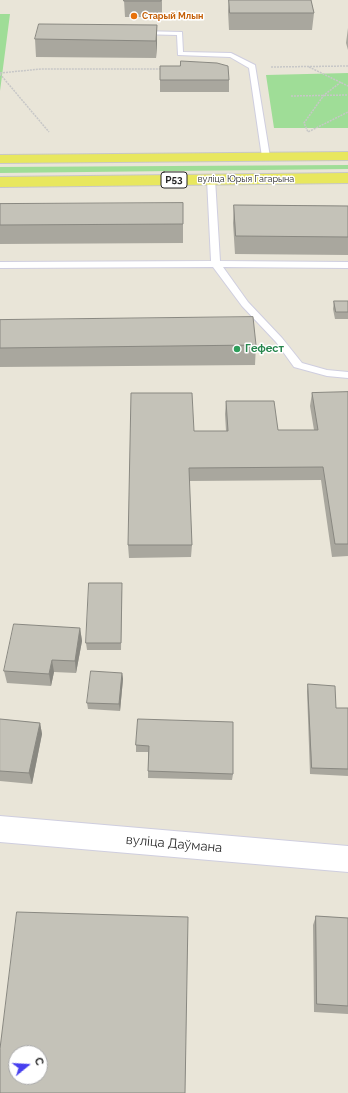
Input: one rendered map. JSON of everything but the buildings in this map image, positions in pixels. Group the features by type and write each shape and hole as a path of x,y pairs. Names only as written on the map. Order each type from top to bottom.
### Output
{"main road":[{"name":"вуліца Юрыя Гагарына","path":"0,159 348,156"},
{"name":"вуліца Юрыя Гагарына","path":"0,182 348,178"}],"street":[{"name":"вуліца Даўмана","path":"0,829 348,859"}],"lane":[{"path":"133,33 180,33 180,54 231,55 252,67 266,157"},
{"path":"211,179 216,264 245,304 279,340 298,365 326,374 348,375"},
{"path":"0,265 348,265"}],"path":[{"path":"306,66 348,86"},
{"path":"0,74 49,132"},
{"path":"341,82 324,95 304,123 308,132 348,112"},
{"path":"291,96 348,95"}],"green space":[{"path":"0,14 10,14 0,91"},
{"path":"348,73 348,128 274,128 266,75"},
{"path":"348,165 348,169 0,173 0,167"}],"place":[{"name":"Старый Млын","path":"134,16"},
{"name":"Гефест","path":"237,349"}]}
